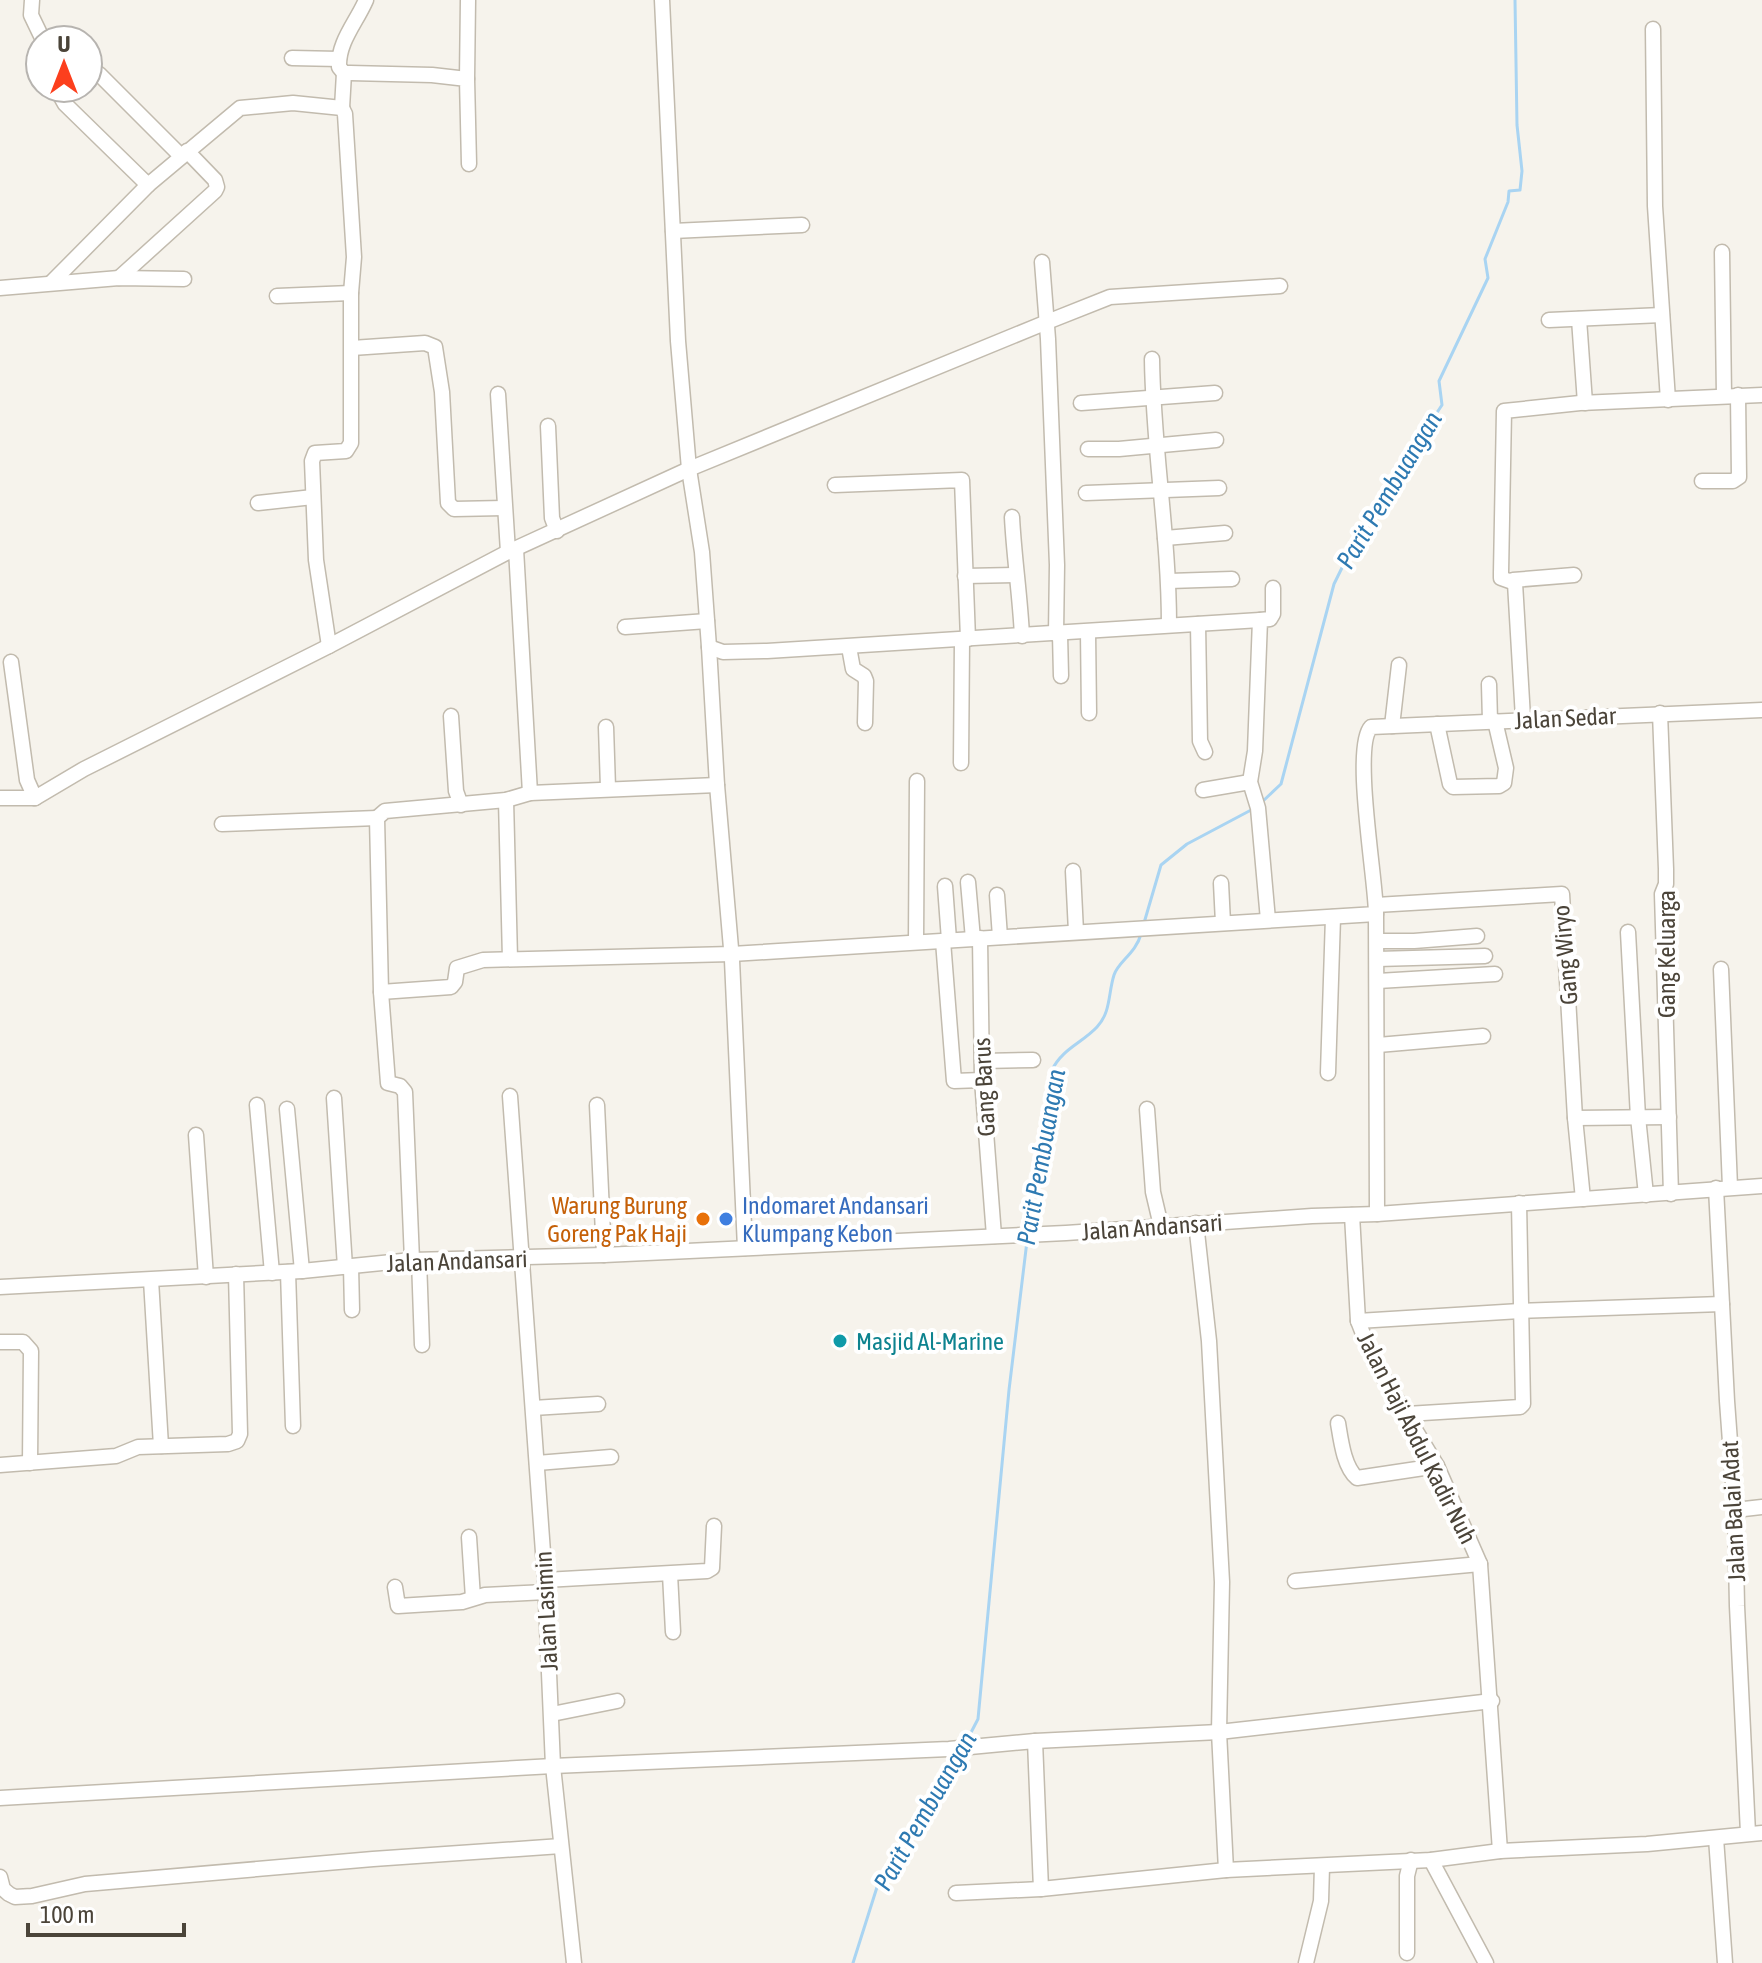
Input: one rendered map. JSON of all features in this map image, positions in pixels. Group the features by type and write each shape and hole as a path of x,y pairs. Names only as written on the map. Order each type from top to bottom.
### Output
{"street":[{"path":"32,0 31,15 35,24"},
{"path":"329,646 316,560 312,456 315,453 346,451 351,443 351,293 354,257 341,66 342,41 357,22 366,0"},
{"path":"468,0 469,164"},
{"path":"662,0 678,341 689,469 702,552 732,954 745,1248"},
{"path":"1653,29 1655,178 1668,400"},
{"path":"292,58 467,79"},
{"path":"104,79 215,180 215,191 119,278"},
{"path":"52,282 148,185 240,108 293,103 342,108"},
{"path":"65,104 148,185"},
{"path":"673,231 802,225"},
{"path":"1702,481 1733,481 1739,477 1722,252"},
{"path":"1042,262 1061,676"},
{"path":"0,288 119,278 184,279"},
{"path":"0,798 35,798 84,769 512,551 689,469 1047,332 1110,297 1280,286"},
{"path":"277,296 351,293"},
{"path":"1549,320 1662,315"},
{"path":"1579,319 1585,403"},
{"path":"352,348 425,343 435,347 442,392 448,503 454,509 504,508"},
{"path":"1152,359 1169,581 1169,625"},
{"path":"1081,403 1215,393"},
{"path":"498,394 504,508 512,551 530,793"},
{"path":"1574,575 1513,580 1501,578 1504,411 1585,403 1762,395"},
{"path":"548,426 552,518 557,531"},
{"path":"1088,449 1216,440"},
{"path":"835,485 962,480 965,639 961,763"},
{"path":"1086,493 1219,488"},
{"path":"258,503 313,497"},
{"path":"1012,517 1022,636"},
{"path":"1165,538 1225,533"},
{"path":"965,576 1015,575"},
{"path":"1169,581 1232,579"},
{"path":"1513,580 1523,718"},
{"path":"709,647 723,652 849,647 884,642 1270,619 1273,614 1273,588"},
{"path":"1260,620 1253,794 1268,920"},
{"path":"625,627 707,621"},
{"path":"1198,624 1200,741 1205,752"},
{"path":"1088,632 1089,713"},
{"path":"849,647 853,669 866,681 865,723"},
{"path":"11,662 27,780 35,798"},
{"path":"1392,726 1399,665"},
{"path":"1437,724 1453,787 1502,786 1506,768 1492,721 1489,684"},
{"name":"Jalan Sedar","path":"1376,910 1365,799 1365,738 1368,729 1523,718 1762,710"},
{"name":"Gang Keluarga","path":"1660,713 1666,869 1662,894 1671,1194"},
{"path":"451,716 456,791 461,805"},
{"path":"606,727 608,788"},
{"path":"916,942 917,781"},
{"path":"222,824 377,818 385,811 506,800 530,793 717,785"},
{"path":"1203,790 1253,794"},
{"path":"506,800 510,959"},
{"path":"377,818 381,992 388,1083 400,1086 405,1092 422,1345"},
{"path":"1073,871 1076,932"},
{"name":"Gang Barus","path":"968,882 976,938 982,1080 994,1236"},
{"path":"1221,883 1223,923"},
{"path":"945,886 954,1081 982,1080"},
{"name":"Gang Wiryo","path":"1376,910 1562,894 1575,1118 1583,1199"},
{"path":"997,895 1000,937"},
{"path":"381,992 451,987 457,968 483,960 732,954 1333,917 1376,910 1377,1214"},
{"path":"1328,1073 1333,917"},
{"path":"1628,932 1638,1117 1646,1195"},
{"path":"1377,941 1477,936"},
{"path":"1377,959 1485,956"},
{"name":"Jalan Balai Adat","path":"1721,969 1722,1304 1735,1510 1737,1606 1755,1833"},
{"path":"1378,981 1495,974"},
{"path":"1378,1045 1483,1036"},
{"path":"982,1061 1033,1060"},
{"name":"Jalan Lasimin","path":"510,1096 546,1586 553,1766 574,1963"},
{"path":"334,1098 352,1310"},
{"path":"257,1105 272,1273"},
{"path":"597,1105 604,1255"},
{"path":"287,1109 295,1271 293,1426"},
{"path":"1147,1109 1153,1192 1161,1226"},
{"path":"1575,1118 1669,1117"},
{"path":"196,1135 206,1277"},
{"name":"Jalan Andansari","path":"0,1287 272,1273 416,1260 523,1259 1034,1234 1377,1214 1762,1186"},
{"path":"1407,1414 1520,1407 1524,1400 1519,1203"},
{"name":"Jalan Haji Abdul Kadir Nuh","path":"1352,1215 1358,1321 1374,1362 1437,1466 1480,1564 1492,1701 1500,1851"},
{"path":"1196,1223 1209,1341 1222,1582 1219,1732 1226,1870"},
{"path":"0,1465 121,1455 138,1447 228,1444 237,1441 240,1434 236,1274"},
{"path":"151,1280 161,1446"},
{"path":"1358,1321 1520,1311 1722,1304"},
{"path":"0,1342 23,1342 31,1351 30,1463"},
{"path":"533,1408 598,1404"},
{"path":"1338,1423 1341,1444 1352,1475 1357,1478 1437,1466"},
{"path":"537,1463 611,1457"},
{"path":"1735,1510 1762,1507"},
{"path":"395,1587 398,1606 462,1602 546,1586 701,1573 712,1568 714,1526"},
{"path":"469,1537 473,1598"},
{"path":"1295,1581 1480,1564"},
{"path":"670,1574 673,1632"},
{"path":"552,1714 617,1701"},
{"path":"0,1798 1219,1732 1492,1701"},
{"path":"1035,1741 1041,1889"},
{"path":"956,1893 1041,1889 1226,1870 1431,1860 1500,1851 1647,1844 1755,1833"},
{"path":"1716,1838 1725,1963"},
{"path":"0,1877 3,1889 15,1897 85,1884 561,1846"},
{"path":"1407,1953 1407,1876 1411,1860"},
{"path":"1431,1860 1486,1963"},
{"path":"1306,1963 1321,1901 1322,1866"}],"waterway":[{"name":"Parit Pembuangan","path":"1262,802 1281,784 1334,584 1365,521 1442,405 1439,381 1488,278 1485,259 1508,202 1509,191 1520,190 1522,171 1517,125 1515,0"},
{"name":"Parit Pembuangan","path":"1144,923 1161,865 1187,844 1253,809"},
{"name":"Parit Pembuangan","path":"1027,1230 1026,1220 1034,1191 1034,1168 1052,1070 1067,1051 1102,1021 1116,970 1135,947 1141,934"},
{"name":"Parit Pembuangan","path":"965,1744 978,1719 1009,1390 1027,1241"},
{"name":"Parit Pembuangan","path":"853,1963 878,1884 959,1754"}],"place":[{"name":"Warung Burung Goreng Pak Haji","path":"703,1219"},
{"name":"Indomaret Andansari Klumpang Kebon","path":"726,1219"},
{"name":"Masjid Al-Marine","path":"840,1341"}]}
